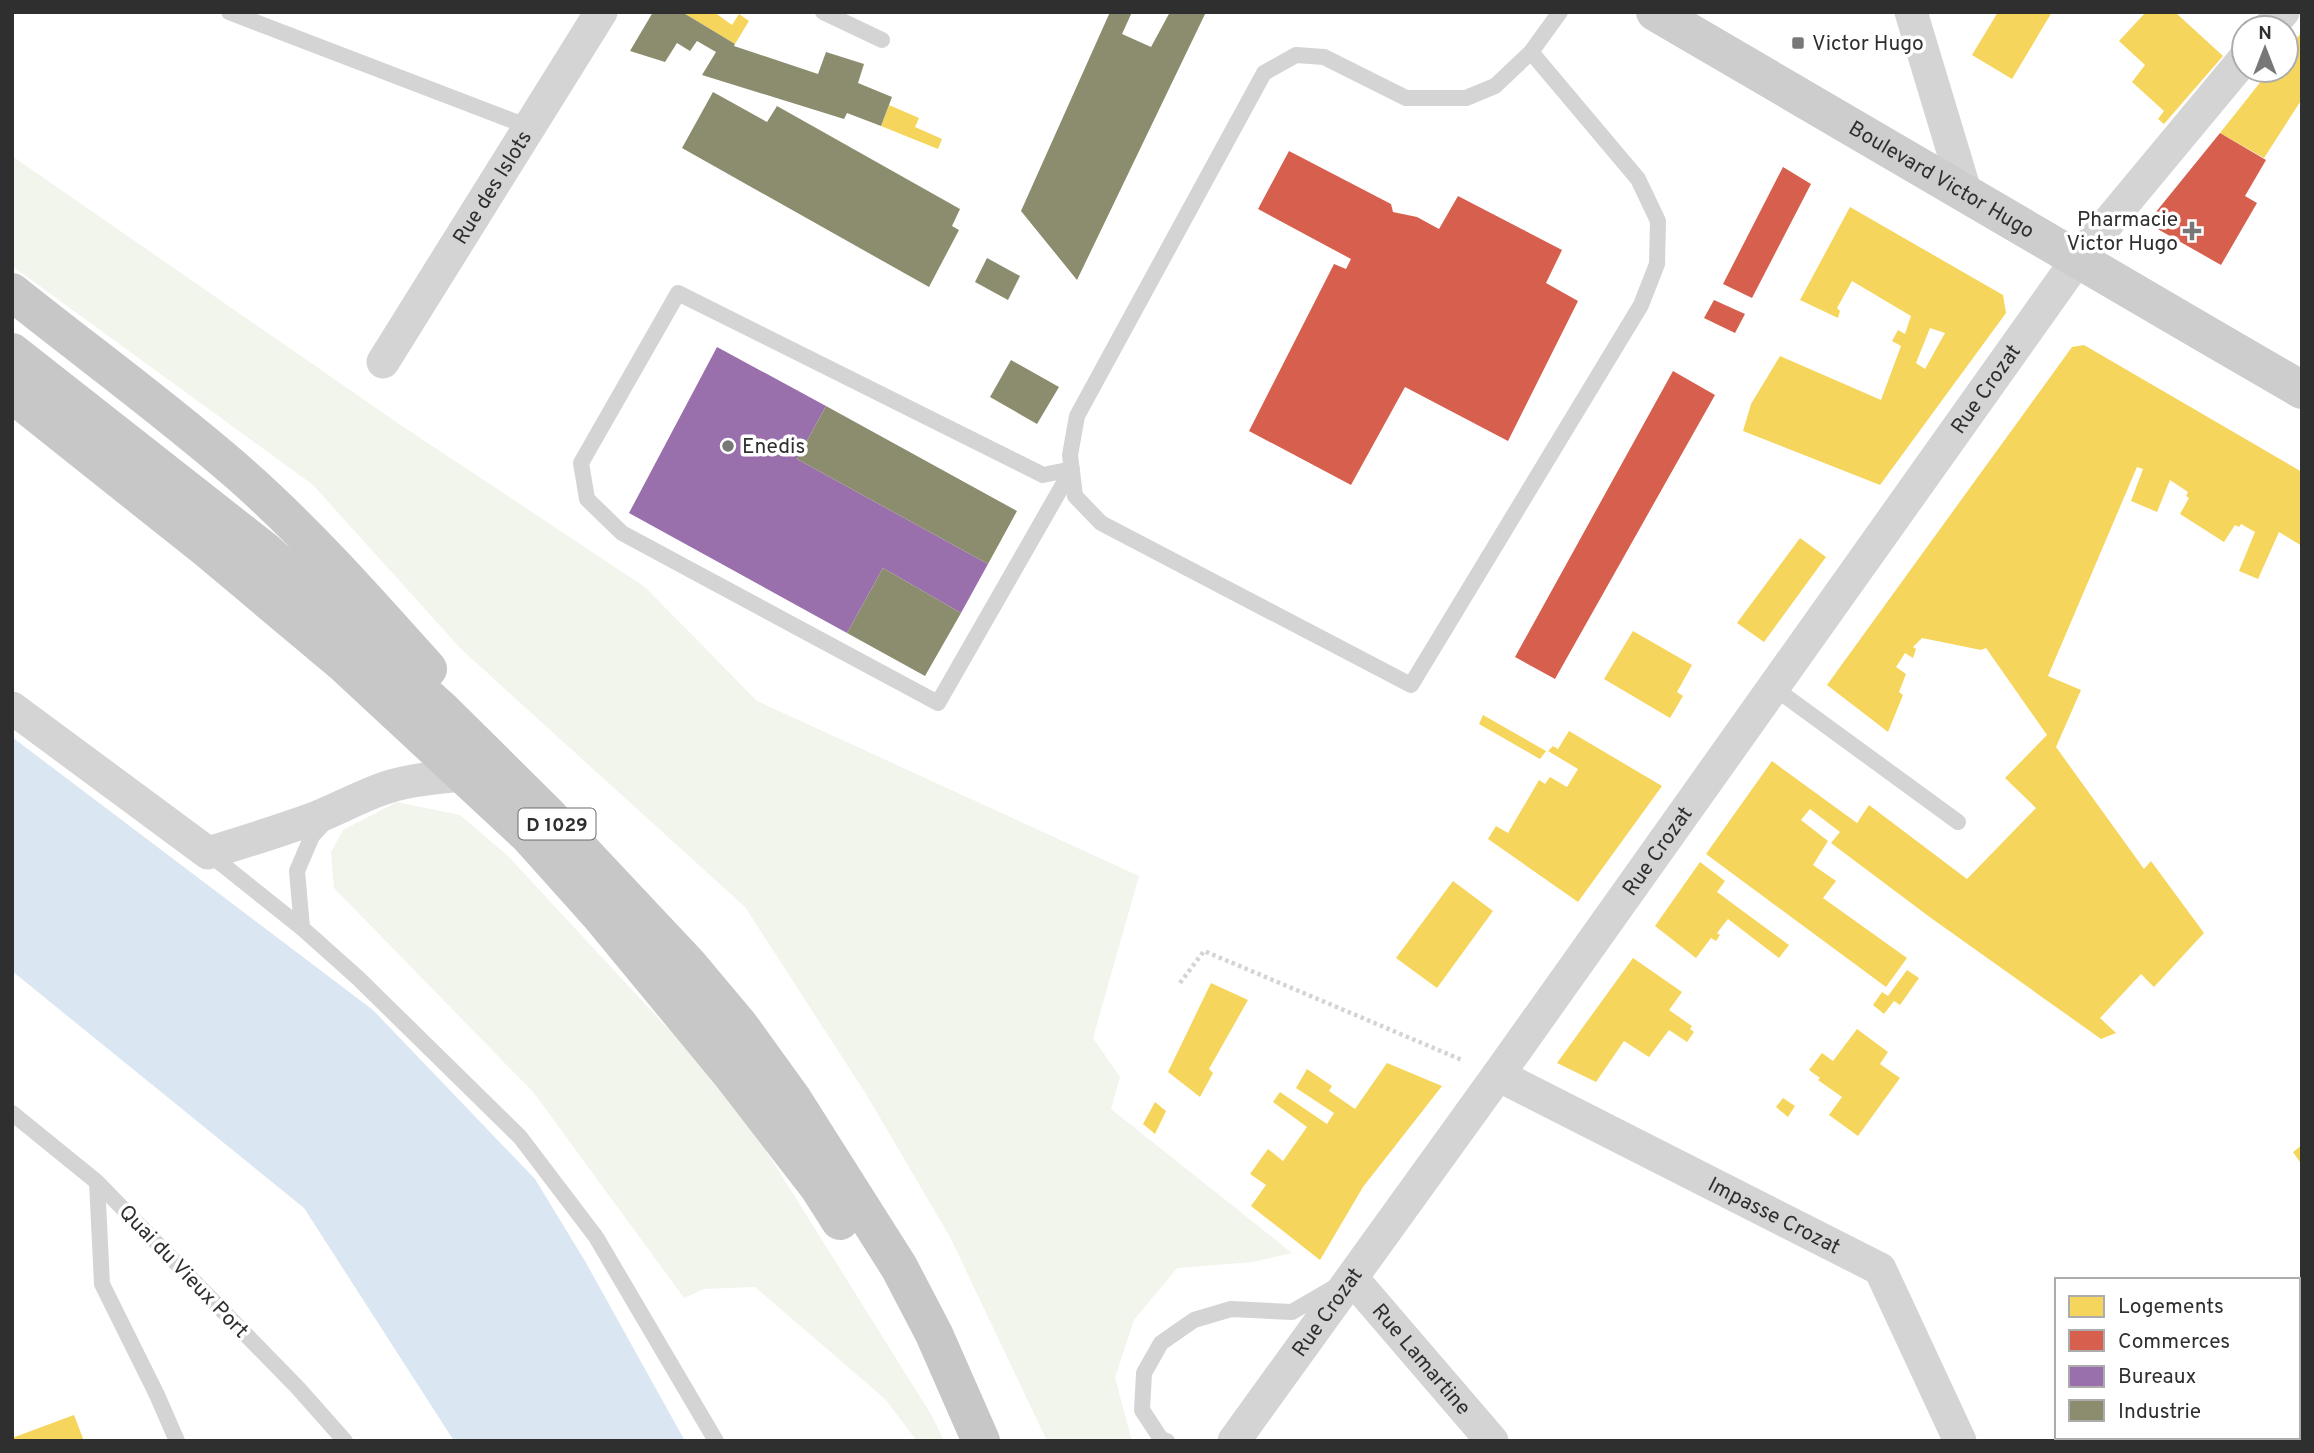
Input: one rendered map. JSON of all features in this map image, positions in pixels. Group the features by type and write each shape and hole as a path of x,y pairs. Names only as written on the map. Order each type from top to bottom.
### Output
{"main road":[{"name":"Boulevard Victor Hugo","path":"1655,12 2302,390"},
{"path":"12,292 164,409 302,532 432,673 547,814"},
{"name":"D 1029","path":"12,352 264,550 443,711 547,814 688,964 740,1026 792,1098 899,1267 934,1334 974,1426"},
{"name":"D 1029","path":"12,394 208,550 345,665 529,836 598,913 731,1074 819,1188 974,1426"}],"street":[{"name":"Rue des Islots","path":"383,362 601,12"},
{"path":"1911,12 1965,191"},
{"name":"Rue Crozat","path":"1234,1441 1498,1075 2077,260 2230,76"},
{"path":"12,708 208,853 270,835 375,791 423,778 463,775"},
{"name":"Impasse Crozat","path":"1498,1075 1880,1269 1961,1441"},
{"name":"Rue Lamartine","path":"1352,1278 1492,1441"}],"lane":[{"path":"229,12 528,127"},
{"path":"823,12 882,40"},
{"path":"1531,52 1638,179 1658,221 1657,264 1641,305 1411,685 1101,523 1075,496 1070,455 1077,416 1264,73 1296,55 1324,57 1406,98 1466,98 1495,86 1531,52 1560,12"},
{"path":"678,293 1043,475 1072,469 938,704 622,533 587,499 580,463 678,293"},
{"path":"1773,688 1958,822"},
{"path":"302,928 298,871 312,836 337,809"},
{"path":"208,853 302,928 358,978 520,1137 596,1237 716,1441"},
{"name":"Quai du Vieux Port","path":"12,1113 97,1182 298,1388 345,1441"},
{"path":"97,1182 102,1284 177,1441"},
{"path":"1167,1441 1161,1439 1142,1410 1143,1373 1161,1343 1194,1320 1231,1309 1292,1312 1352,1278"}],"path":[{"path":"1180,983 1205,951 1498,1075"}],"shaded area":[{"path":"12,156 402,426 645,587 757,701 1139,876 1093,1038 1120,1077 1111,1109 1292,1253 1253,1262 1177,1268 1134,1320 1115,1378 1132,1441 1047,1441 950,1237 866,1094 745,907 461,649 313,485 12,266"},
{"path":"12,737 373,1010 535,1179 585,1261 685,1441 454,1441 304,1208 12,971"},
{"path":"397,802 460,815 508,856 735,1101 932,1416 944,1441 917,1441 885,1399 755,1287 704,1289 684,1298 534,1093 334,888 331,852 343,830"}],"building: Logements":[{"path":"682,12 714,12 732,25 739,14 749,21 735,44"},
{"path":"1998,12 2052,12 2012,79 1972,55"},
{"path":"2146,12 2175,12 2223,56 2164,124 2158,119 2164,111 2132,82 2145,65 2119,41"},
{"path":"2302,32 2302,99 2264,158 2220,133 2259,84 2300,84"},
{"path":"889,105 919,118 915,127 942,139 938,149 881,126"},
{"path":"1850,207 2003,295 2006,313 1880,485 1743,431 1751,404 1780,356 1881,400 1901,346 1892,341 1898,330 1905,334 1911,316 1852,281 1837,308 1840,311 1838,318 1800,300","holes":["1930,328 1945,333 1925,369 1916,363"]},
{"path":"2084,345 2302,472 2302,546 2279,532 2258,579 2239,571 2255,532 2241,524 2239,527 2235,525 2224,542 2180,514 2189,498 2186,496 2188,492 2170,480 2157,512 2131,501 2143,469 2137,467 2048,676 2081,690 2056,747 2144,869 2151,861 2204,933 2154,987 2141,974 2100,1018 2116,1033 2101,1039 1831,843 1840,832 1810,809 1801,820 1828,841 1813,865 1836,881 1823,898 1907,958 1886,987 1706,854 1772,761 1857,823 1869,805 1967,879 2036,808 2005,778 2047,735 1986,648 1981,650 1922,638 1913,647 1916,649 1913,658 1905,653 1896,667 1906,674 1899,692 1903,695 1888,732 1827,685 2072,347"},
{"path":"1800,538 1826,557 1764,642 1737,623"},
{"path":"1633,631 1692,665 1677,692 1683,696 1670,718 1604,679"},
{"path":"1483,715 1546,751 1540,759 1479,724"},
{"path":"1569,731 1662,786 1578,902 1488,839 1496,826 1508,833 1539,780 1545,784 1550,777 1567,787 1578,769 1548,751 1553,746 1558,749"},
{"path":"1700,862 1725,881 1717,892 1789,945 1779,958 1728,919 1717,933 1720,935 1716,941 1711,938 1696,958 1655,926"},
{"path":"1453,881 1493,911 1437,988 1396,958"},
{"path":"1633,958 1682,992 1669,1010 1692,1026 1690,1029 1694,1032 1687,1042 1669,1030 1649,1057 1624,1041 1596,1082 1557,1063"},
{"path":"1907,970 1919,978 1900,1005 1894,1001 1884,1014 1873,1005 1882,992 1888,996"},
{"path":"1211,983 1248,1000 1209,1069 1213,1073 1200,1097 1168,1072"},
{"path":"1857,1029 1888,1052 1880,1064 1900,1078 1858,1136 1829,1115 1842,1097 1809,1070 1822,1053 1833,1061"},
{"path":"1387,1063 1442,1086 1363,1187 1320,1260 1251,1206 1266,1185 1250,1174 1268,1149 1283,1161 1307,1127 1273,1102 1280,1092 1327,1124 1334,1113 1296,1088 1307,1069 1332,1086 1329,1091 1355,1109"},
{"path":"1783,1098 1795,1106 1788,1117 1776,1107"},
{"path":"1155,1102 1166,1111 1155,1134 1143,1124"},
{"path":"2302,1145 2302,1165 2293,1152"},
{"path":"2302,1413 2300,1436 2300,1414"},
{"path":"74,1415 84,1441 12,1441 12,1438"}],"building: Commerces":[{"path":"2220,133 2266,160 2245,196 2257,203 2221,265 2147,223"},
{"path":"1289,151 1391,204 1393,212 1417,217 1439,229 1458,196 1562,250 1546,283 1578,301 1508,441 1405,387 1351,485 1249,431 1334,264 1346,269 1351,259 1258,209"},
{"path":"1783,167 1811,184 1752,298 1723,284"},
{"path":"1714,300 1745,314 1735,333 1704,318"},
{"path":"1673,371 1715,395 1555,679 1515,657"}],"building: Bureaux":[{"path":"717,347 826,406 797,459 988,564 961,613 883,568 847,633 629,513"}],"building: Industrie":[{"path":"653,12 682,12 735,44 734,46 818,74 826,52 864,64 858,83 892,97 881,126 847,113 844,119 702,75 716,52 697,41 690,51 677,43 665,62 630,51"},
{"path":"1110,12 1132,12 1122,34 1151,47 1170,12 1206,12 1077,280 1021,211"},
{"path":"713,92 767,122 777,106 960,209 952,226 959,230 929,287 682,148"},
{"path":"987,258 1020,276 1008,300 975,282"},
{"path":"1011,360 1059,387 1037,424 990,397"},
{"path":"826,406 1017,511 988,564 797,459"},
{"path":"883,568 961,613 925,676 847,633"}],"place":[{"name":"Victor Hugo","path":"1798,43"},
{"name":"Pharmacie Victor Hugo","path":"2192,231"},
{"name":"Enedis","path":"728,446"}]}
